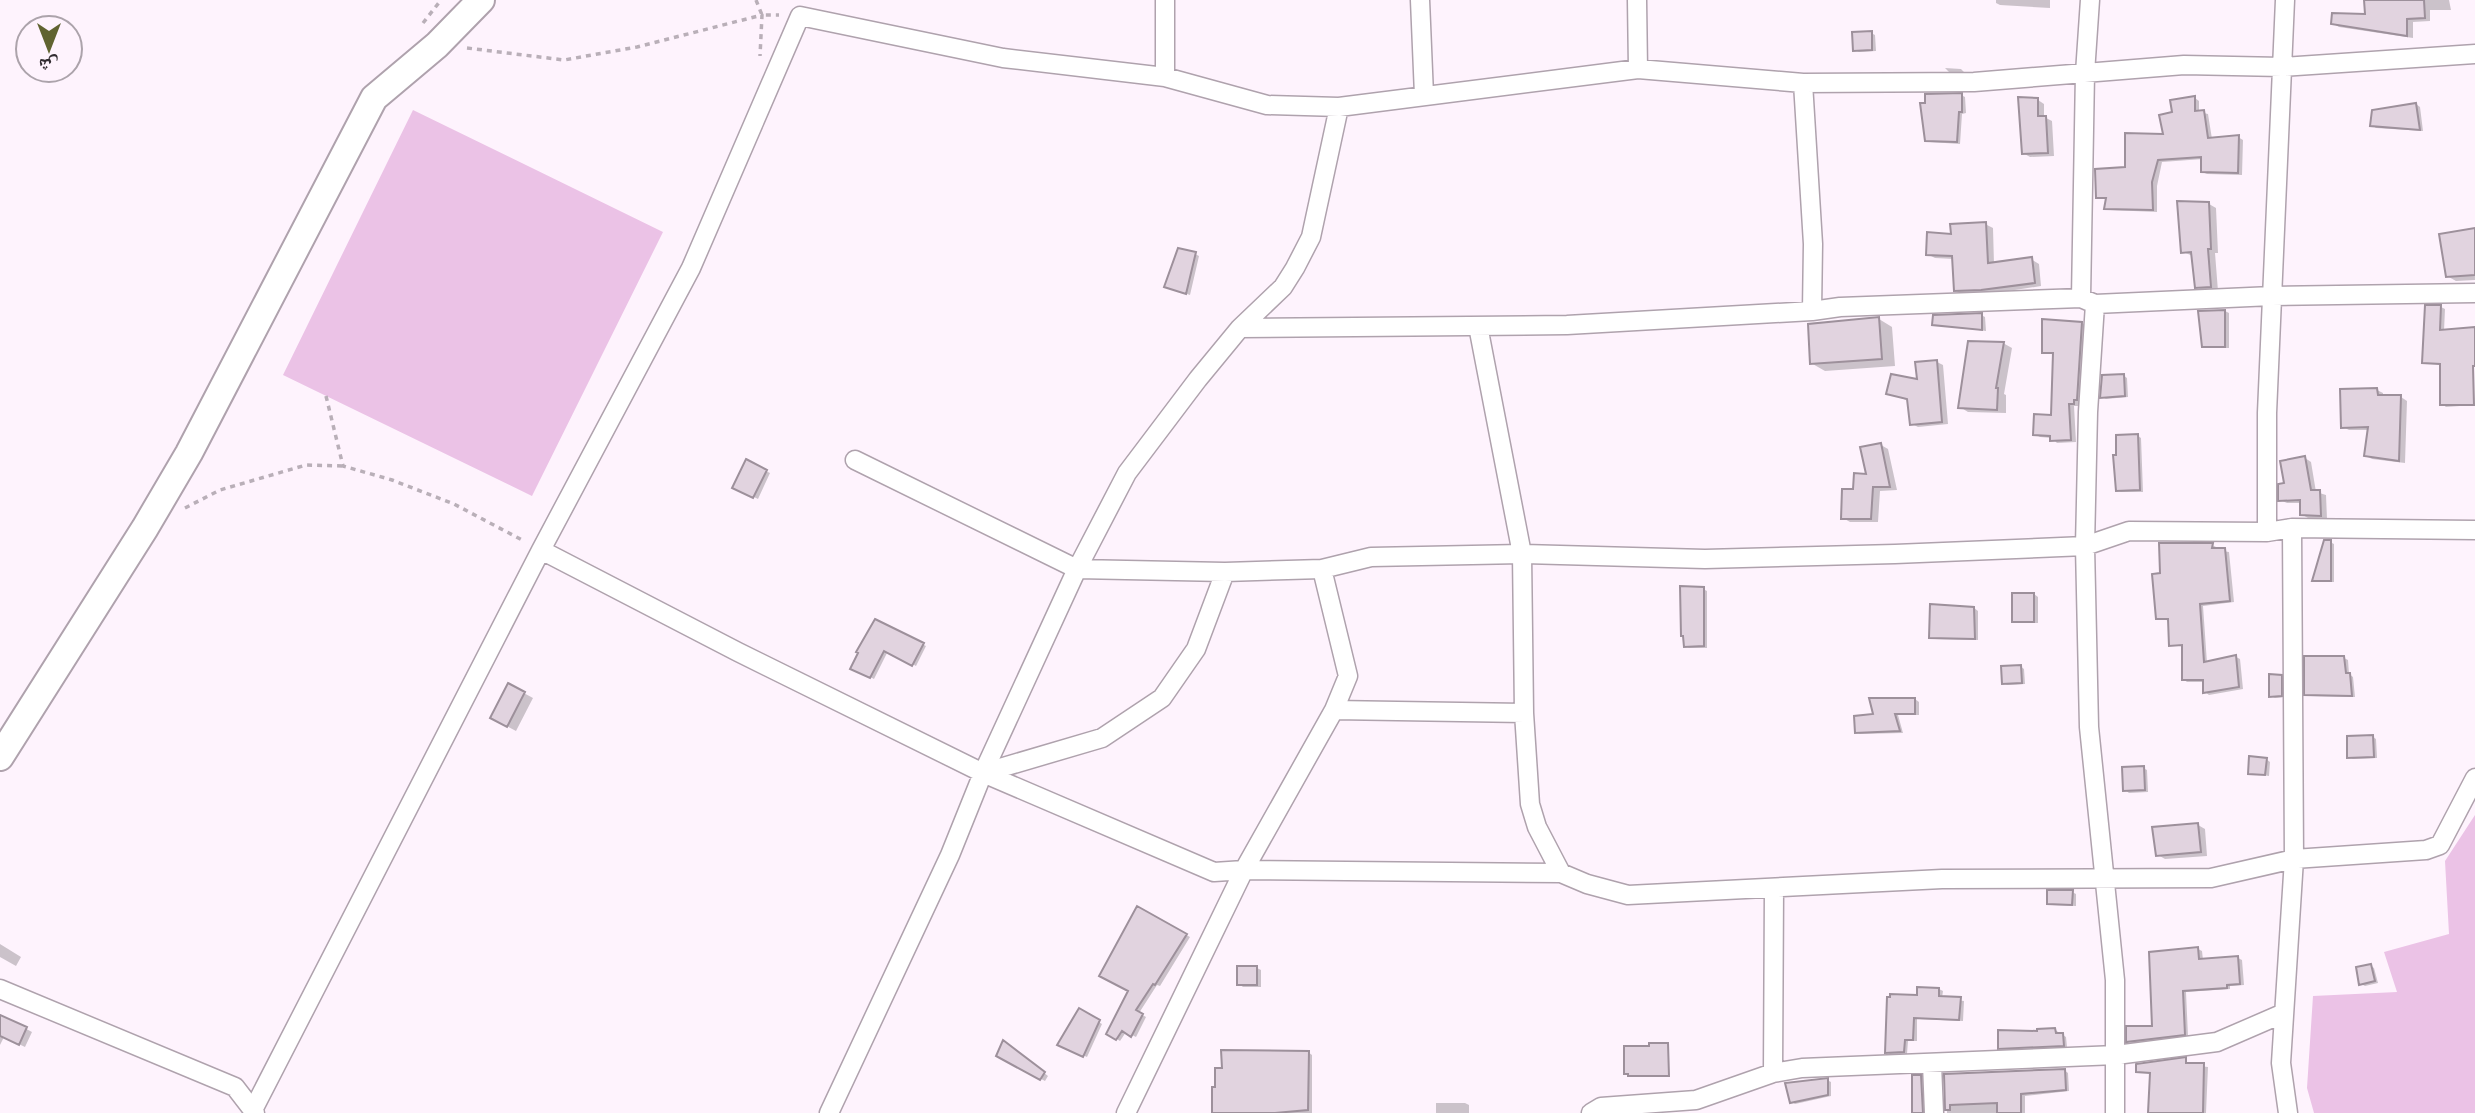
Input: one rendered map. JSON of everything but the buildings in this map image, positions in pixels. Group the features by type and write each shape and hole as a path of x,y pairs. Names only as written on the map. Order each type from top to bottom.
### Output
{"street":[{"path":"0,757 189,453 374,98 437,45 481,0"},
{"path":"1165,77 1166,0"},
{"path":"1420,0 1424,95"},
{"path":"1637,0 1638,69"},
{"path":"2090,0 2085,73 2088,301 2085,546 2089,727 2115,980 2115,1113"},
{"path":"2267,532 2267,413 2284,0"},
{"path":"0,989 235,1087 254,1111 541,550 691,268 800,16 1003,58 1165,77 1267,105 1339,107 1638,69 1802,83 1974,82 2184,65 2281,67 2475,54"},
{"path":"1802,83 1813,244 1812,311"},
{"path":"829,1113 950,855 983,773 1077,569 1127,473 1240,328 1283,287 1311,237 1339,107"},
{"path":"1240,328 1567,325 1812,311 1840,307 2475,293"},
{"path":"1478,326 1522,554 1524,713 1530,804 1537,827 1561,873"},
{"path":"855,460 1077,569 1225,572 1322,569 1371,557 1522,554 1705,559 1895,554 2085,546 2129,531 2267,532 2292,527 2475,530"},
{"path":"2288,1113 2281,1063 2294,859 2292,527"},
{"path":"541,550 737,652 983,773 1214,872 1561,873 1587,884 1628,895 1942,879 2211,878 2294,859 2426,850 2440,845 2475,778"},
{"path":"1126,1113 1244,870 1334,710 1348,676 1322,569"},
{"path":"983,773 1102,738 1161,698 1196,649 1225,572"},
{"path":"1334,710 1524,713"},
{"path":"1773,1073 1774,888"},
{"path":"1591,1113 1601,1107 1697,1107 1773,1073 1802,1068 2116,1055 2217,1042 2284,1013"},
{"path":"1932,1064 1934,1113"}],"path":[{"path":"756,0 762,15"},
{"path":"437,45 564,60 637,47 762,15 800,16"},
{"path":"326,396 343,466"},
{"path":"183,509 220,490 306,465 343,466 392,480 454,504 541,550"}],"shaded area":[{"path":"413,110 663,232 532,496 283,375"},
{"path":"2475,815 2475,1113 2314,1113 2307,1088 2313,996 2397,992 2384,952 2449,934 2445,861"}]}
